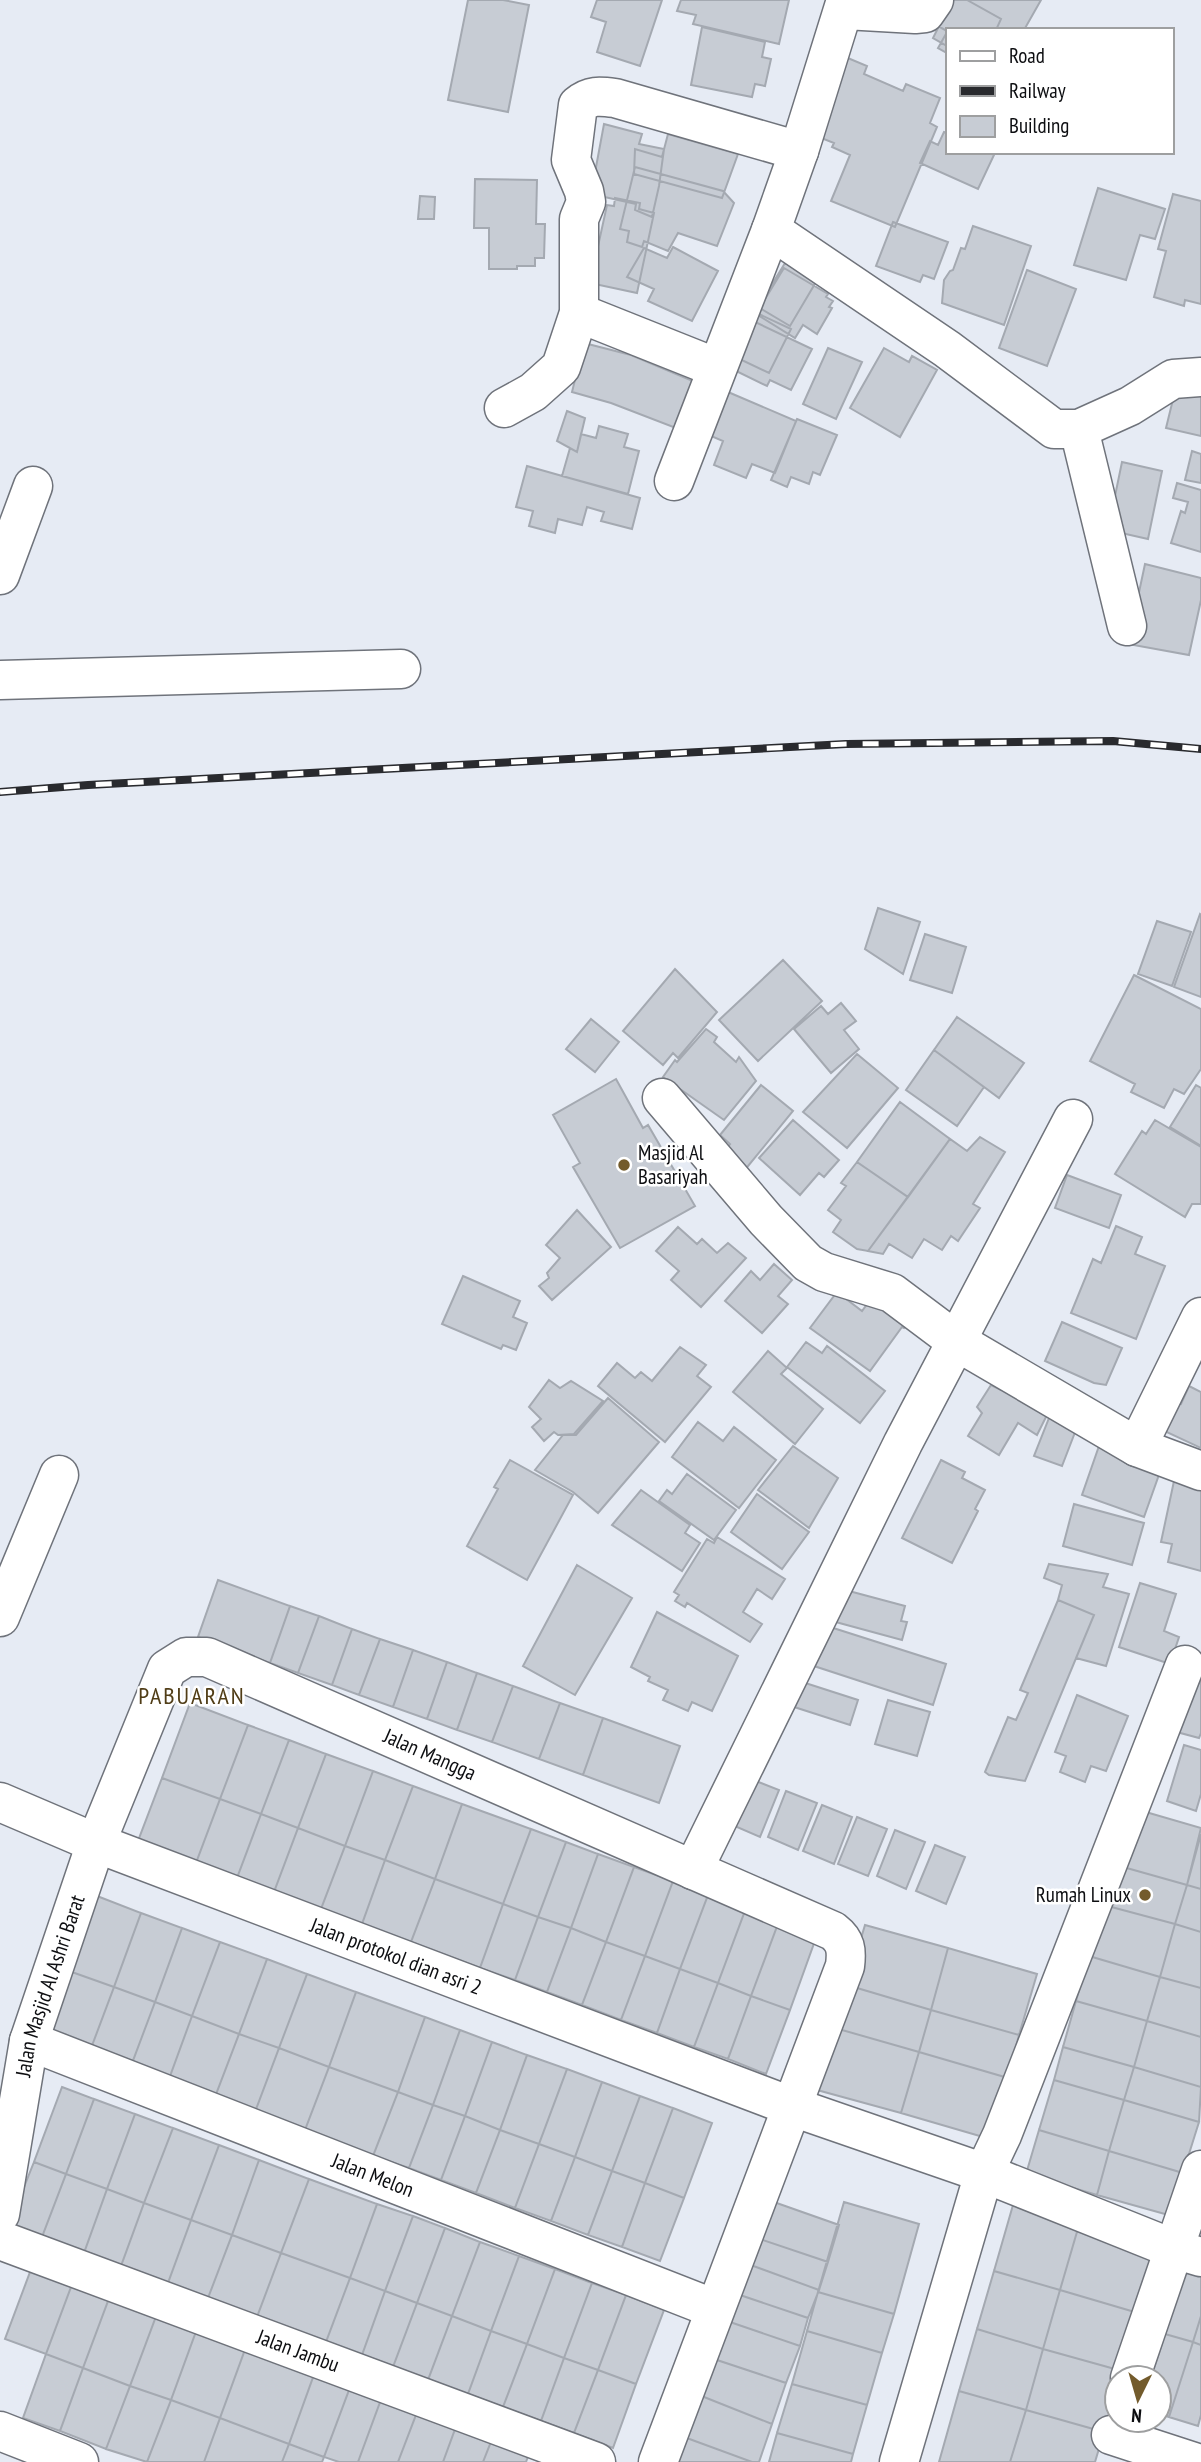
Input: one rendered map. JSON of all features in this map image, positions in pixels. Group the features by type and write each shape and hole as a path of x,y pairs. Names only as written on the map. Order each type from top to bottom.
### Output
{"street":[{"path":"674,481 800,151 846,5 915,14 925,13 934,0"},
{"path":"504,408 533,392 561,367 579,313 579,219 586,202 571,160 578,105 586,98 615,98 800,151"},
{"path":"771,230 947,349 1054,429 1079,429 1130,406 1173,379 1201,377"},
{"path":"579,313 717,368"},
{"path":"1079,429 1127,626"},
{"path":"0,575 9,527 33,486"},
{"path":"0,680 401,669"},
{"path":"662,1098 766,1220 808,1263 824,1272 892,1293 956,1341 1137,1447 1201,1471"},
{"path":"693,1870 956,1341 1073,1119"},
{"path":"1137,1447 1201,1317"},
{"path":"0,1617 59,1475"},
{"name":"Jalan Mangga","path":"167,1669 186,1657 207,1657 833,1931 844,1939 847,1953 845,1966 793,2107"},
{"path":"899,2462 984,2173 1002,2135 1185,1665"},
{"name":"Jalan Masjid Al Ashri Barat","path":"0,2214 29,2041 96,1843 167,1669"},
{"name":"Jalan protokol dian asri 2","path":"0,1802 96,1843 793,2107 984,2173 1187,2253"},
{"name":"Jalan Melon","path":"29,2041 715,2309"},
{"path":"659,2462 793,2107"},
{"path":"1136,2364 1187,2253 1201,2170"},
{"name":"Jalan Jambu","path":"0,2240 596,2462"},
{"path":"0,2431 79,2462"},
{"path":"1111,2438 1194,2462"}],"building":[{"path":"468,0 503,0 529,5 508,112 448,100"},
{"path":"597,0 662,0 640,66 597,52 606,22 591,17"},
{"path":"681,0 789,0 779,44 693,24 696,15 677,11"},
{"path":"947,0 967,0 1001,19 997,28 946,28 946,30 934,24"},
{"path":"952,0 1041,0 1025,28 946,28 946,45 933,38"},
{"path":"702,27 765,42 762,57 771,59 765,86 755,84 752,97 691,85"},
{"path":"946,34 946,52 938,48"},
{"path":"843,56 867,66 864,74 903,91 906,84 940,98 930,123 937,127 895,227 831,201 850,155 832,147 834,143 811,134"},
{"path":"604,124 642,134 639,144 664,149 652,217 635,210 636,204 591,194"},
{"path":"944,132 946,154 994,155 978,189 920,163 930,141 938,145"},
{"path":"668,134 738,154 722,198 634,174 635,149 662,157"},
{"path":"635,167 723,191 734,203 717,246 678,233 668,251 644,241 642,247 627,242 629,231 620,229"},
{"path":"475,179 537,180 536,224 545,224 544,258 535,258 535,266 489,269 489,228 474,228"},
{"path":"1098,188 1165,209 1155,239 1140,235 1126,280 1074,265"},
{"path":"1173,194 1201,201 1201,304 1185,300 1184,306 1154,297 1166,251 1158,249"},
{"path":"420,196 435,197 434,219 418,219"},
{"path":"615,198 640,203 639,209 654,213 637,293 590,283 607,205 614,206"},
{"path":"893,222 948,242 934,279 923,275 920,282 876,266"},
{"path":"973,226 1031,246 1004,325 942,303 944,280 953,270 961,248 965,249"},
{"path":"673,247 718,271 692,321 648,301 654,289 627,277 644,248 667,258"},
{"path":"785,263 816,282 790,326 758,307"},
{"path":"784,268 828,294 826,297 833,301 829,307 832,308 817,334 803,325 795,338 756,314"},
{"path":"1027,270 1076,289 1047,366 999,348"},
{"path":"748,309 791,329 769,373 727,353"},
{"path":"753,321 812,349 791,390 770,380 767,386 730,368"},
{"path":"584,343 631,355 700,384 681,430 611,403 572,392"},
{"path":"828,348 862,362 836,419 803,404"},
{"path":"884,348 909,362 912,356 937,370 900,437 850,408"},
{"path":"1178,379 1201,391 1201,436 1166,428"},
{"path":"728,392 796,421 775,473 752,464 746,478 714,465 723,441 711,436"},
{"path":"567,411 585,418 577,452 557,441"},
{"path":"797,419 837,435 820,475 813,472 809,484 791,477 787,487 771,480"},
{"path":"599,426 628,434 624,447 639,451 628,494 562,476 570,448 577,452 581,434 596,438"},
{"path":"1192,451 1201,454 1201,483 1185,480"},
{"path":"1122,462 1162,471 1148,539 1108,530"},
{"path":"527,466 640,498 632,529 601,521 604,512 587,507 582,525 558,519 555,533 529,526 533,511 516,507"},
{"path":"1177,483 1201,490 1201,552 1171,543 1181,511 1185,513 1188,502 1173,498"},
{"path":"1145,564 1201,578 1201,600 1189,655 1128,644"},
{"path":"878,908 920,922 903,974 865,949"},
{"path":"1201,915 1201,997 1174,987"},
{"path":"1157,921 1191,932 1172,986 1138,974"},
{"path":"925,934 966,947 952,993 910,980"},
{"path":"783,960 822,1001 758,1061 719,1020"},
{"path":"675,969 717,1012 678,1058 673,1053 663,1065 623,1031"},
{"path":"1134,975 1201,1009 1201,1069 1184,1094 1174,1089 1164,1108 1131,1092 1135,1084 1090,1061"},
{"path":"841,1003 856,1021 844,1030 859,1049 831,1073 794,1029 821,1006 828,1014"},
{"path":"957,1017 1024,1063 999,1098 934,1050"},
{"path":"591,1019 619,1042 595,1072 566,1049"},
{"path":"706,1029 717,1037 714,1042 736,1062 739,1057 756,1081 724,1120 663,1077 675,1060 677,1062"},
{"path":"934,1050 984,1087 957,1126 906,1090"},
{"path":"857,1054 898,1088 847,1148 803,1112"},
{"name":"Masjid Al Basariyah","path":"616,1079 643,1128 648,1125 695,1206 620,1248 573,1167 580,1163 553,1115"},
{"path":"761,1085 793,1111 744,1171 723,1153 730,1144 720,1135"},
{"path":"1196,1085 1201,1088 1201,1146 1170,1127"},
{"path":"900,1102 950,1139 908,1197 857,1162"},
{"path":"793,1120 839,1160 824,1177 819,1173 800,1195 759,1158"},
{"path":"1155,1120 1201,1147 1201,1204 1192,1204 1185,1217 1115,1174 1142,1131 1146,1134"},
{"path":"980,1137 1005,1152 973,1204 980,1208 958,1241 951,1236 942,1250 924,1239 912,1258 889,1244 883,1254 868,1251 950,1139 967,1151"},
{"path":"857,1162 908,1197 868,1251 857,1249 833,1232 841,1220 828,1210 846,1186 841,1183"},
{"path":"1067,1175 1121,1195 1109,1228 1055,1208"},
{"path":"577,1210 611,1247 552,1300 539,1286 549,1278 547,1273 560,1258 546,1245"},
{"path":"1116,1226 1142,1237 1135,1254 1165,1266 1136,1339 1071,1313 1093,1259 1101,1263"},
{"path":"678,1227 697,1244 702,1239 717,1253 728,1243 746,1258 701,1307 671,1280 679,1271 656,1251"},
{"path":"774,1264 792,1280 778,1296 788,1304 762,1333 725,1301 751,1271 760,1280"},
{"path":"463,1276 520,1301 513,1317 527,1323 516,1350 503,1345 501,1349 442,1324"},
{"path":"837,1292 862,1311 876,1292 911,1318 870,1371 810,1328"},
{"path":"1062,1322 1122,1348 1106,1385 1094,1383 1045,1361"},
{"path":"806,1342 822,1353 827,1346 885,1391 860,1423 787,1367"},
{"path":"680,1347 706,1365 697,1376 711,1387 665,1442 598,1386 617,1363 635,1378 641,1372 652,1381"},
{"path":"768,1351 787,1368 781,1374 823,1409 795,1444 733,1392"},
{"path":"549,1380 560,1388 571,1381 603,1401 574,1434 558,1435 554,1432 544,1441 532,1427 541,1419 529,1407"},
{"path":"991,1385 1001,1390 1006,1385 1051,1407 1037,1435 1018,1423 999,1455 968,1436 982,1413 977,1407"},
{"path":"1189,1386 1201,1392 1201,1448 1158,1428 1171,1400 1181,1404"},
{"path":"608,1398 659,1442 598,1513 573,1492 535,1470 563,1435 576,1435"},
{"path":"1051,1413 1079,1422 1062,1466 1034,1456"},
{"path":"698,1422 723,1441 734,1427 776,1460 739,1508 672,1457"},
{"path":"793,1446 838,1478 809,1528 758,1490"},
{"path":"1099,1446 1161,1469 1144,1517 1082,1495"},
{"path":"510,1460 573,1495 527,1580 467,1546 498,1489 494,1487"},
{"path":"941,1460 965,1472 962,1478 985,1490 975,1509 978,1511 952,1563 902,1538"},
{"path":"687,1474 736,1510 714,1540 659,1501 667,1490 672,1494"},
{"path":"1174,1481 1201,1488 1201,1571 1168,1562 1172,1544 1161,1542"},
{"path":"641,1490 690,1525 685,1533 700,1543 682,1571 612,1525"},
{"path":"757,1494 809,1532 782,1569 731,1532"},
{"path":"1074,1504 1144,1523 1132,1565 1063,1546"},
{"path":"717,1537 785,1579 772,1599 757,1589 743,1612 762,1624 750,1642 687,1603 685,1607 675,1601 679,1595 674,1592 707,1539 714,1543"},
{"path":"1049,1564 1108,1574 1103,1587 1129,1594 1106,1666 1076,1658 1094,1615 1058,1600 1062,1585 1044,1578"},
{"path":"577,1565 632,1598 575,1695 523,1666"},
{"path":"218,1580 290,1606 270,1663 198,1637"},
{"path":"1140,1583 1176,1594 1164,1631 1179,1637 1170,1664 1119,1647"},
{"path":"849,1591 905,1606 901,1621 907,1622 902,1640 832,1621 838,1601 846,1603"},
{"path":"1058,1600 1094,1615 1025,1781 989,1775 985,1772 1008,1717 1016,1720 1028,1693 1020,1690"},
{"path":"290,1606 319,1616 298,1673 270,1663"},
{"path":"657,1612 738,1656 712,1711 692,1702 688,1711 663,1700 668,1690 648,1681 650,1677 631,1667"},
{"path":"319,1616 352,1629 332,1685 298,1673"},
{"path":"827,1626 946,1664 933,1705 814,1666"},
{"path":"352,1629 380,1639 359,1695 332,1685"},
{"path":"380,1639 413,1650 393,1707 359,1695"},
{"path":"413,1650 447,1662 427,1719 393,1707"},
{"path":"447,1662 477,1673 457,1730 427,1719"},
{"path":"477,1673 513,1686 492,1742 457,1730"},
{"path":"1201,1675 1201,1733 1199,1738 1173,1731"},
{"path":"796,1680 858,1700 850,1725 788,1705"},
{"path":"513,1686 560,1703 539,1759 492,1742"},
{"path":"1077,1695 1128,1716 1106,1771 1091,1766 1085,1782 1060,1772 1066,1756 1055,1752"},
{"path":"888,1700 930,1712 917,1756 875,1744"},
{"path":"190,1703 248,1725 220,1799 162,1778"},
{"path":"560,1703 603,1718 583,1775 539,1759"},
{"path":"603,1718 680,1746 659,1803 583,1775"},
{"path":"248,1725 289,1740 261,1814 220,1799"},
{"path":"289,1740 326,1754 298,1828 261,1814"},
{"path":"1184,1745 1201,1750 1201,1794 1196,1811 1167,1801"},
{"path":"326,1754 373,1771 345,1846 298,1828"},
{"path":"373,1771 413,1786 385,1860 345,1846"},
{"path":"162,1778 220,1799 196,1863 138,1841"},
{"path":"748,1778 779,1790 760,1837 730,1824"},
{"path":"413,1786 462,1804 435,1879 385,1860"},
{"path":"786,1791 817,1803 798,1850 768,1837"},
{"path":"220,1799 261,1814 237,1878 196,1863"},
{"path":"462,1804 531,1829 503,1904 435,1879"},
{"path":"822,1805 852,1817 834,1864 803,1851"},
{"path":"1132,1808 1201,1828 1187,1885 1116,1865"},
{"path":"261,1814 298,1828 274,1892 237,1878"},
{"path":"857,1817 887,1829 868,1876 838,1864"},
{"path":"298,1828 345,1846 321,1909 274,1892"},
{"path":"531,1829 566,1842 538,1917 503,1904"},
{"path":"895,1830 925,1842 906,1889 877,1876"},
{"path":"1201,1834 1201,1889 1187,1885"},
{"path":"566,1842 598,1854 571,1928 538,1917"},
{"path":"935,1845 965,1857 946,1904 916,1891"},
{"path":"345,1846 385,1860 362,1924 321,1909"},
{"path":"598,1854 634,1867 606,1942 571,1928"},
{"path":"385,1860 435,1879 411,1942 362,1924"},
{"name":"Rumah Linux","path":"1116,1865 1187,1885 1175,1924 1104,1905"},
{"path":"634,1867 673,1881 645,1956 606,1942"},
{"path":"435,1879 503,1904 480,1968 411,1942"},
{"path":"673,1881 708,1895 680,1969 645,1956"},
{"path":"1187,1885 1201,1889 1201,1932 1175,1924"},
{"path":"708,1895 746,1908 718,1983 680,1969"},
{"path":"97,1896 141,1913 114,1987 69,1971"},
{"path":"503,1904 538,1917 515,1980 480,1968"},
{"path":"1104,1905 1175,1924 1160,1977 1089,1956"},
{"path":"746,1908 779,1921 751,1996 718,1983"},
{"path":"141,1913 182,1928 155,2002 114,1987"},
{"path":"538,1917 571,1928 547,1992 515,1980"},
{"path":"779,1921 817,1935 790,2010 751,1996"},
{"path":"1175,1924 1201,1932 1201,1988 1160,1977"},
{"path":"865,1925 948,1948 931,2010 847,1985"},
{"path":"182,1928 220,1942 192,2016 155,2002"},
{"path":"571,1928 606,1942 582,2005 547,1992"},
{"path":"220,1942 267,1959 239,2034 192,2016"},
{"path":"606,1942 645,1956 621,2020 582,2005"},
{"path":"948,1948 1037,1974 1019,2035 931,2010"},
{"path":"645,1956 680,1969 657,2033 621,2020"},
{"path":"1089,1956 1160,1977 1147,2021 1076,2001"},
{"path":"267,1959 307,1974 279,2048 239,2034"},
{"path":"680,1969 718,1983 694,2047 657,2033"},
{"path":"69,1971 114,1987 90,2051 46,2034"},
{"path":"307,1974 356,1992 329,2067 279,2048"},
{"path":"1160,1977 1201,1988 1201,2037 1147,2021"},
{"path":"718,1983 751,1996 728,2059 694,2047"},
{"path":"847,1985 931,2010 919,2052 835,2028"},
{"path":"114,1987 155,2002 131,2066 90,2051"},
{"path":"356,1992 425,2017 398,2092 329,2067"},
{"path":"751,1996 790,2010 766,2074 728,2059"},
{"path":"1076,2001 1147,2021 1134,2067 1063,2047"},
{"path":"155,2002 192,2016 169,2079 131,2066"},
{"path":"931,2010 1019,2035 1008,2078 919,2052"},
{"path":"192,2016 239,2034 215,2097 169,2079"},
{"path":"425,2017 460,2030 433,2105 398,2092"},
{"path":"1147,2021 1201,2037 1201,2087 1134,2067"},
{"path":"835,2028 919,2052 901,2113 817,2090"},
{"path":"460,2030 492,2042 465,2116 433,2105"},
{"path":"239,2034 279,2048 255,2112 215,2097"},
{"path":"492,2042 527,2055 500,2130 465,2116"},
{"path":"1063,2047 1134,2067 1124,2100 1054,2080"},
{"path":"279,2048 329,2067 305,2130 255,2112"},
{"path":"919,2052 1008,2078 990,2139 901,2113"},
{"path":"527,2055 567,2069 539,2144 500,2130"},
{"path":"329,2067 398,2092 373,2156 305,2130"},
{"path":"1134,2067 1201,2087 1199,2122 1124,2100"},
{"path":"567,2069 602,2082 575,2157 539,2144"},
{"path":"1054,2080 1124,2100 1109,2151 1039,2130"},
{"path":"602,2082 640,2096 612,2171 575,2157"},
{"path":"62,2087 94,2099 66,2174 34,2162"},
{"path":"398,2092 433,2105 409,2168 373,2156"},
{"path":"640,2096 673,2108 645,2183 612,2171"},
{"path":"94,2099 135,2114 107,2189 66,2174"},
{"path":"1124,2100 1199,2122 1183,2173 1109,2151"},
{"path":"433,2105 465,2116 441,2180 409,2168"},
{"path":"673,2108 712,2123 684,2198 645,2183"},
{"path":"135,2114 173,2128 144,2203 107,2189"},
{"path":"465,2116 500,2130 476,2193 441,2180"},
{"path":"173,2128 219,2145 191,2220 144,2203"},
{"path":"500,2130 539,2144 515,2208 476,2193"},
{"path":"1039,2130 1109,2151 1097,2195 1026,2174"},
{"path":"539,2144 575,2157 551,2221 515,2208"},
{"path":"219,2145 259,2160 232,2235 191,2220"},
{"path":"1109,2151 1183,2173 1172,2216 1097,2195"},
{"path":"575,2157 612,2171 588,2235 551,2221"},
{"path":"259,2160 309,2179 281,2253 232,2235"},
{"path":"34,2162 66,2174 42,2237 9,2225"},
{"path":"612,2171 645,2183 622,2247 588,2235"},
{"path":"66,2174 107,2189 84,2253 42,2237"},
{"path":"309,2179 377,2204 350,2278 281,2253"},
{"path":"645,2183 684,2198 660,2261 622,2247"},
{"path":"107,2189 144,2203 121,2266 84,2253"},
{"path":"771,2201 839,2225 828,2262 757,2238"},
{"path":"844,2202 919,2224 894,2314 818,2292"},
{"path":"144,2203 191,2220 168,2283 121,2266"},
{"path":"377,2204 413,2216 385,2291 350,2278"},
{"path":"1013,2205 1079,2225 1060,2290 994,2271"},
{"path":"413,2216 445,2228 417,2303 385,2291"},
{"path":"191,2220 232,2235 208,2298 168,2283"},
{"path":"1079,2225 1158,2247 1138,2313 1060,2290"},
{"path":"445,2228 480,2242 452,2316 417,2303"},
{"path":"232,2235 281,2253 257,2317 208,2298"},
{"path":"757,2238 828,2262 819,2290 748,2264"},
{"path":"480,2242 519,2256 491,2331 452,2316"},
{"path":"281,2253 350,2278 326,2342 257,2317"},
{"path":"519,2256 555,2269 527,2344 491,2331"},
{"path":"33,2264 74,2279 46,2354 5,2339"},
{"path":"748,2264 819,2290 808,2318 737,2294"},
{"path":"1188,2264 1201,2269 1201,2316 1193,2342 1165,2334"},
{"path":"555,2269 592,2283 564,2358 527,2344"},
{"path":"994,2271 1060,2290 1043,2349 977,2329"},
{"path":"350,2278 385,2291 362,2355 326,2342"},
{"path":"74,2279 111,2293 83,2368 46,2354"},
{"path":"592,2283 626,2295 598,2370 564,2358"},
{"path":"1060,2290 1138,2313 1124,2364 1103,2366 1043,2349"},
{"path":"385,2291 417,2303 393,2367 362,2355"},
{"path":"818,2292 894,2314 882,2353 807,2331"},
{"path":"111,2293 158,2311 130,2386 83,2368"},
{"path":"737,2294 808,2318 800,2346 727,2321"},
{"path":"626,2295 664,2310 636,2384 598,2370"},
{"path":"417,2303 452,2316 428,2380 393,2367"},
{"path":"158,2311 198,2326 171,2400 130,2386"},
{"path":"452,2316 491,2331 468,2394 428,2380"},
{"path":"1201,2316 1201,2345 1193,2342"},
{"path":"727,2321 800,2346 786,2383 714,2359"},
{"path":"198,2326 247,2344 220,2418 171,2400"},
{"path":"977,2329 1043,2349 1026,2410 959,2391"},
{"path":"491,2331 527,2344 503,2407 468,2394"},
{"path":"807,2331 882,2353 867,2405 792,2384"},
{"path":"1165,2334 1193,2342 1173,2404 1173,2364 1155,2364"},
{"path":"1193,2342 1201,2345 1201,2415 1198,2426 1173,2418 1173,2404"},
{"path":"247,2344 316,2369 289,2444 220,2418"},
{"path":"527,2344 564,2358 541,2421 503,2407"},
{"path":"1043,2349 1103,2366 1103,2432 1026,2410"},
{"path":"46,2354 83,2368 60,2431 23,2418"},
{"path":"564,2358 598,2370 574,2433 541,2421"},
{"path":"714,2359 786,2383 772,2424 699,2395"},
{"path":"83,2368 130,2386 106,2449 60,2431"},
{"path":"316,2369 352,2382 324,2457 289,2444"},
{"path":"598,2370 636,2384 613,2448 574,2433"},
{"path":"352,2382 383,2394 358,2462 339,2462 324,2457"},
{"path":"792,2384 867,2405 853,2454 777,2433"},
{"path":"130,2386 171,2400 147,2462 106,2449"},
{"path":"959,2391 1026,2410 1010,2462 939,2462"},
{"path":"383,2394 419,2407 398,2462 358,2462"},
{"path":"699,2395 772,2424 759,2462 752,2462 684,2437"},
{"path":"171,2400 220,2418 204,2462 147,2462"},
{"path":"419,2407 458,2421 443,2462 398,2462"},
{"path":"1026,2410 1103,2432 1095,2462 1010,2462"},
{"path":"220,2418 289,2444 282,2462 204,2462"},
{"path":"458,2421 494,2434 483,2462 443,2462"},
{"path":"777,2433 853,2454 851,2462 769,2462"},
{"path":"494,2434 531,2448 526,2462 483,2462"},
{"path":"684,2437 752,2462 674,2462"},
{"path":"289,2444 324,2457 322,2462 282,2462"}],"railway":[{"path":"0,792 846,744 1113,741 1201,749"}],"place":[{"name":"Masjid Al Basariyah","path":"624,1165"},
{"name":"Rumah Linux","path":"1145,1895"}],"district":[{"name":"PABUARAN","path":"192,1696"}]}
